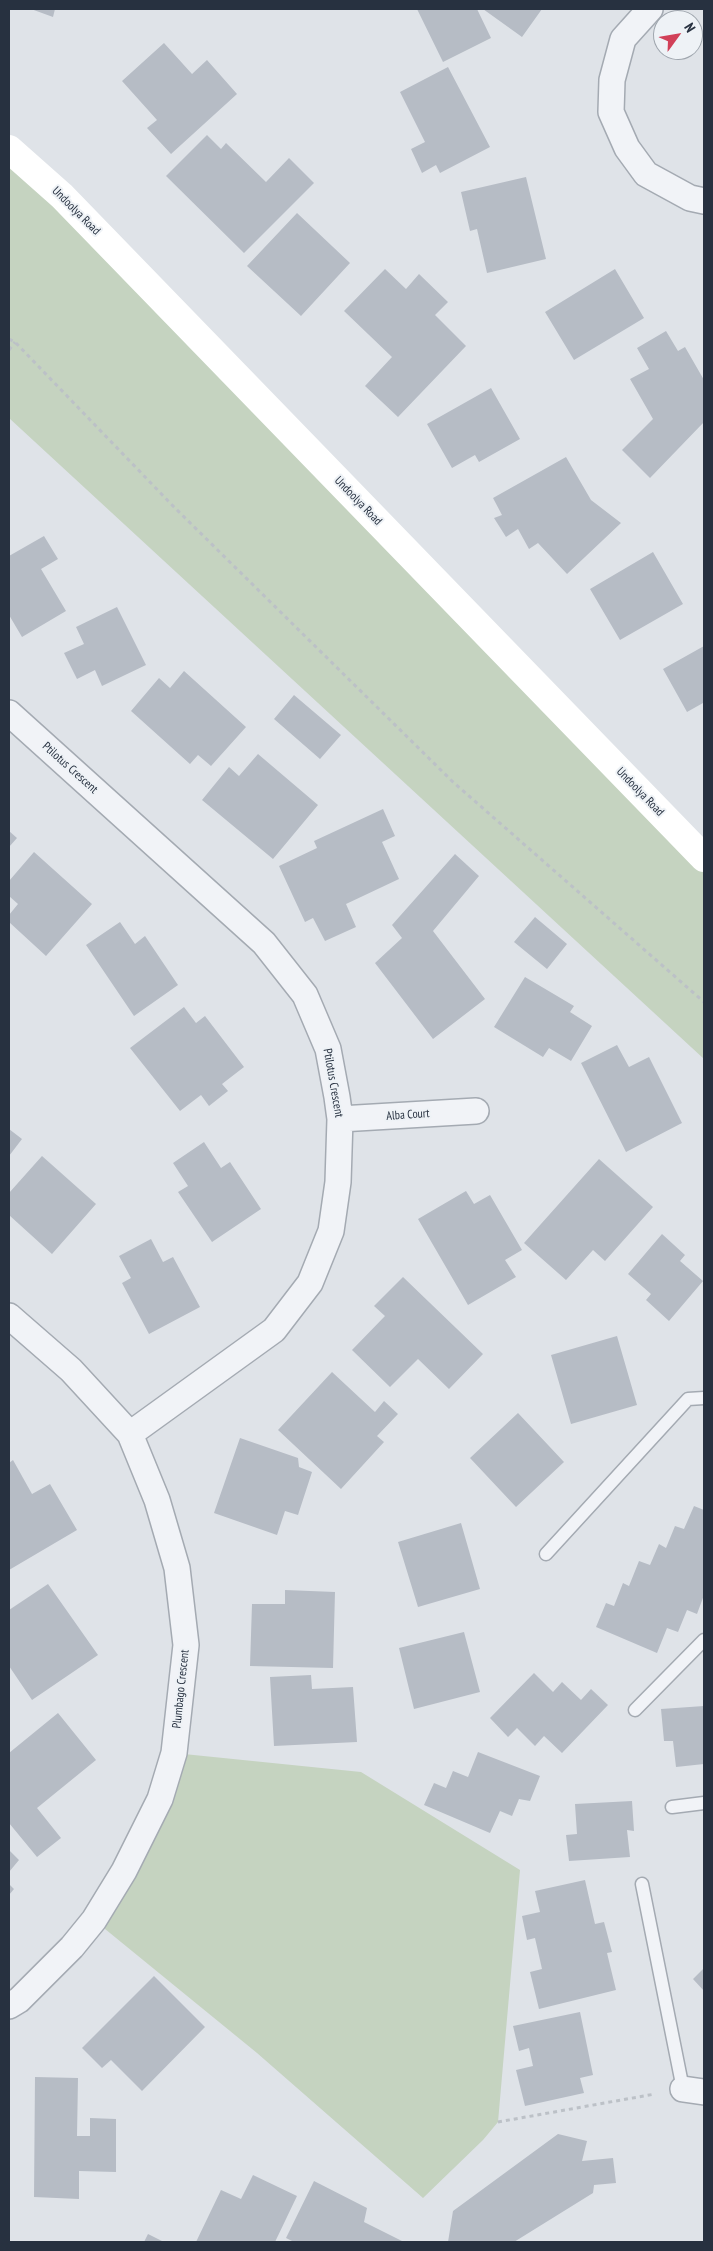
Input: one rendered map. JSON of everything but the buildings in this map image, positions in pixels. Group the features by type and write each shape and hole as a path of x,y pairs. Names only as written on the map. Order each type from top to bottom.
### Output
{"main road":[{"name":"Undoolya Road","path":"9,149 69,204 704,858"}],"street":[{"path":"650,9 623,39 612,80 611,112 627,148 646,174 690,198 704,201"},
{"name":"Ptilotus Crescent","path":"9,713 264,943 305,996 328,1049 340,1119 338,1182 331,1231 310,1283 274,1330 130,1434"},
{"name":"Alba Court","path":"340,1119 476,1111"},
{"name":"Plumbago Crescent","path":"9,1316 71,1370 130,1434 157,1500 176,1568 186,1645 174,1753 160,1799 124,1871 94,1920 72,1947 19,2000 9,2006"}],"lane":[{"path":"546,1554 688,1399 704,1398"},
{"path":"635,1710 704,1640"},
{"path":"672,1807 704,1803"},
{"path":"642,1884 693,2091"}],"path":[{"path":"9,339 15,342 174,507 453,782 704,1002"},
{"path":"9,350 15,342"},
{"path":"498,2122 693,2091"}],"green space":[{"path":"9,152 704,858 704,1059 9,418"},
{"path":"174,1753 361,1772 520,1870 498,2122 483,2140 423,2198 257,2053 94,1920"}]}
